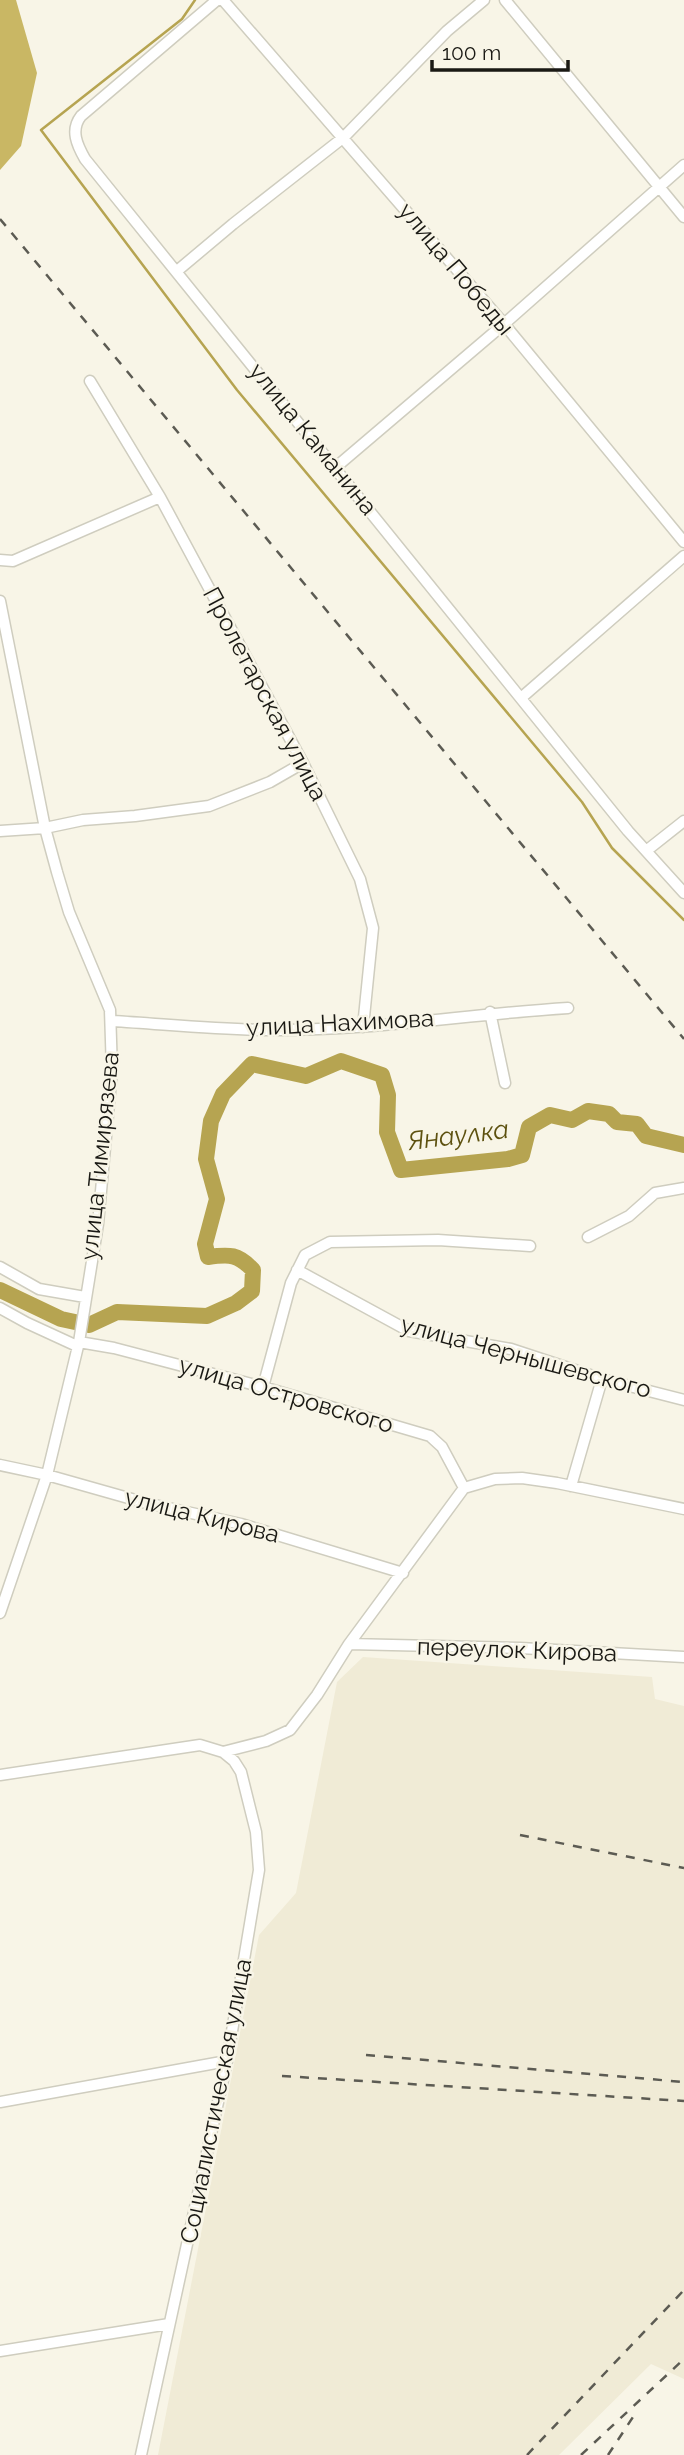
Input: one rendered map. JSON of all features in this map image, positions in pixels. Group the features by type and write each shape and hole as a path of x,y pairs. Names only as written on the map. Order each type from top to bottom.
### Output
{"street":[{"name":"улица Каманина","path":"217,0 76,122 76,140 85,159 521,698 646,851 684,893"},
{"name":"улица Победы","path":"223,0 504,324 684,542"},
{"path":"177,271 344,137 447,31 484,0"},
{"path":"505,0 684,217"},
{"path":"336,467 504,324 684,165"},
{"name":"Пролетарская улица","path":"90,381 160,497 303,763 360,879 373,928 363,1027"},
{"path":"0,560 12,561 160,497"},
{"path":"521,698 684,556"},
{"name":"улица Тимирязева","path":"0,601 45,828 69,912 110,1010 112,1021 112,1071 106,1141 97,1224 78,1344"},
{"path":"0,831 45,828 83,820 209,806 270,782 303,763"},
{"path":"646,851 684,821"},
{"name":"улица Нахимова","path":"112,1021 270,1030 363,1027 490,1012 568,1007"},
{"path":"490,1012 505,1083"},
{"path":"588,1237 629,1216 655,1193 684,1188"},
{"path":"263,1387 290,1283 305,1255 330,1242 438,1240 530,1246"},
{"path":"0,1267 39,1289 84,1302"},
{"name":"улица Чернышевского","path":"297,1270 409,1331 511,1349 602,1379 684,1399"},
{"name":"улица Островского","path":"0,1308 78,1344 114,1348 263,1387 430,1436 447,1455 464,1488"},
{"path":"0,1613 47,1475 78,1344"},
{"path":"571,1486 602,1379"},
{"name":"улица Кирова","path":"0,1465 47,1475 146,1503 241,1524 403,1573"},
{"path":"0,1775 200,1745 223,1752 266,1741 290,1730 317,1695 349,1644 464,1488 495,1479 522,1478 684,1509"},
{"name":"переулок Кирова","path":"349,1644 520,1648 684,1657"},
{"name":"Социалистическая улица","path":"141,2455 227,2061 259,1870 256,1832 241,1772 234,1761 223,1752"},
{"path":"0,2102 227,2061"},
{"path":"0,2351 169,2324"}],"shaded area":[{"path":"0,0 16,0 37,73 21,146 0,170"},
{"path":"363,1657 652,1677 655,1699 684,1706 684,2379 651,2364 559,2455 158,2455 259,1935 296,1893 337,1682"}],"waterway":[{"path":"195,0 182,19 41,130 237,390 582,802 612,848 684,920"},
{"name":"Янаулка","path":"0,1290 61,1319 89,1325 117,1312 207,1316 236,1303 252,1291 253,1270 233,1256 208,1257 205,1244 217,1199 206,1159 211,1121 223,1094 252,1064 306,1076 341,1061 382,1075 388,1095 387,1132 401,1170 508,1159 522,1155 529,1127 550,1115 572,1120 588,1111 609,1114 617,1122 637,1124 646,1136 684,1145"}],"railway":[{"path":"0,219 684,1039"},
{"path":"520,1835 684,1868"},
{"path":"366,2055 684,2082"},
{"path":"282,2076 684,2101"},
{"path":"527,2455 684,2290"},
{"path":"581,2455 684,2359"},
{"path":"608,2455 635,2414"}]}
